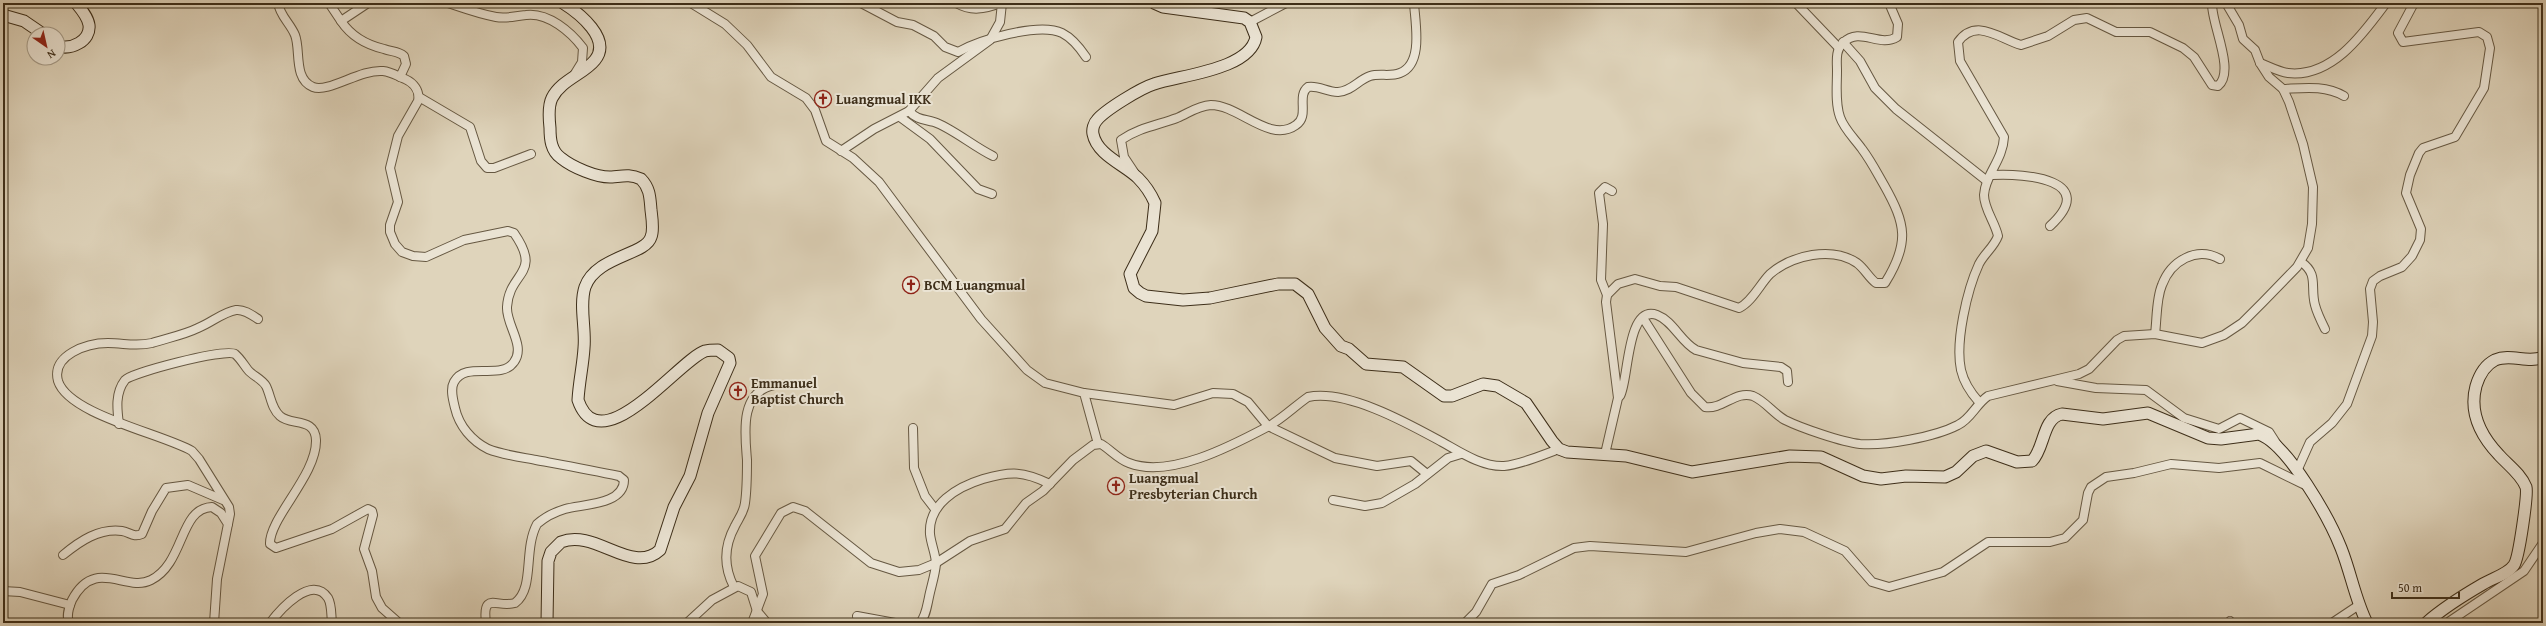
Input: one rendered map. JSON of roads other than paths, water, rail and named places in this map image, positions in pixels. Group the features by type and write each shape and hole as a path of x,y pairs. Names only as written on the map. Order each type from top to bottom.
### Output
{"street":[{"path":"66,48 75,46 85,39 88,32 89,25 76,3"},
{"path":"278,3 295,37 298,65 307,83 313,87 320,88 332,86 368,71 393,72 410,81 419,97 470,128 481,161 487,168 494,168 531,154"},
{"path":"329,3 352,35 379,48 397,52 404,56 406,64 400,77"},
{"path":"341,21 368,3"},
{"path":"448,3 496,17 513,18 527,14 545,16 570,34 582,48 582,62 572,78"},
{"path":"547,623 548,561 551,552 561,542 573,539 587,540 642,559 655,555 660,550 674,507 690,476 708,413 730,364 729,358 718,350 705,351 636,406 612,419 599,420 593,418 585,413 580,406 578,400 584,346 583,294 586,285 596,272 612,260 642,248 648,244 651,237 652,219 649,191 641,179 626,174 610,177 597,174 560,158 553,148 549,137 551,99 572,78 595,60 599,53 599,40 588,25 564,3"},
{"path":"691,3 725,24 747,45 770,78 806,98 815,110 826,140 853,158 879,182 981,319 1028,370 1045,383 1084,393 1174,405 1213,393 1233,394 1248,402 1268,426 1335,458 1377,466 1411,461 1427,474"},
{"path":"862,3 897,22 913,25 934,36 945,47 958,52 978,42 1025,32 1055,31 1069,38 1086,57"},
{"path":"842,152 874,129 900,117 909,111 938,78 990,40 1000,22 1002,3 984,9 968,9 956,3"},
{"path":"1138,178 1111,157 1097,142 1093,134 1096,120 1152,85 1204,73 1245,55 1252,49 1256,37 1250,22 1235,15 1194,12 1163,7 1154,3"},
{"path":"1250,22 1286,3"},
{"path":"1414,3 1416,41 1415,53 1412,62 1404,72 1394,75 1368,76 1350,89 1339,92 1308,87 1303,93 1303,116 1296,125 1287,129 1267,129 1239,112 1226,107 1197,107 1178,118 1133,131 1121,140 1124,157 1155,203 1152,231 1130,274 1134,288 1140,293 1159,298 1197,299 1278,284 1295,284 1308,294 1325,328 1335,342 1349,349 1366,364 1403,367 1444,396 1452,396 1484,384 1497,386 1516,396 1531,408 1559,449"},
{"path":"1796,3 1860,61 1875,88 1896,109 1990,178 2040,178 2060,185 2067,196 2067,205 2064,212 2050,226"},
{"path":"1841,45 1858,35 1886,41 1897,37 1898,24 1889,3"},
{"path":"1979,402 1965,382 1960,358 1970,292 1979,264 1998,236 1985,203 1990,178 2004,147 2004,137 1960,61 1957,48 1961,38 1982,29 2021,45 2048,36 2062,25 2074,20 2087,18 2116,32 2150,32 2183,48 2194,57 2212,86 2218,86 2223,80 2223,53 2212,3"},
{"path":"1643,318 1691,393 1705,407 1716,407 1740,396 1754,396 1784,420 1860,444 1900,440 1944,430 1958,425 1967,419 1979,402 2000,391 2080,374 2089,369 2117,340 2124,336 2155,334 2202,343 2224,335 2242,323 2300,262 2308,248 2312,224 2313,187 2303,144 2283,89 2269,77 2260,63 2255,50 2243,39 2238,25 2226,3"},
{"path":"2260,63 2288,73 2308,73 2326,65 2347,49 2386,3"},
{"path":"2297,471 2310,442 2332,422 2347,404 2372,336 2373,322 2370,288 2373,281 2380,276 2402,267 2412,256 2420,240 2421,229 2406,193 2410,175 2419,153 2427,146 2455,136 2484,88 2490,48 2487,38 2479,32 2403,42 2398,33 2414,3"},
{"path":"3,15 24,21 31,26"},
{"path":"1607,295 1623,281 1635,279 1660,286 1676,287 1739,308 1777,270 1802,257 1821,254 1851,260 1862,267 1876,283 1885,283 1898,259 1903,241 1902,223 1899,211 1876,168 1844,126 1840,116 1837,100 1841,45"},
{"path":"2283,89 2308,87 2336,91 2344,96"},
{"path":"419,97 398,136 390,168 398,202 390,225 390,232 395,244 402,252 413,256 426,257 464,240 508,231 514,233 527,256 507,306 507,315 518,347 518,355 514,363 507,369 468,372 454,381 452,387 453,401 460,422 468,434 489,449 619,476 624,480 624,486 619,494 611,498 563,510 537,524 528,552 524,592 515,603 494,602 488,604 485,609 486,623"},
{"path":"909,111 917,118 936,122 974,147 993,156"},
{"path":"900,117 930,139 978,188 992,194"},
{"path":"1612,191 1605,187 1599,193 1603,224 1601,280 1607,295 1607,314 1618,398"},
{"path":"2155,334 2161,287 2166,276 2176,263 2187,256 2203,253 2220,259"},
{"path":"2300,262 2309,268 2312,275 2314,304 2325,328"},
{"path":"214,623 217,579 230,514 224,500 199,459 192,451 119,424 73,400 64,391 56,372 59,362 63,358 106,343 133,346 143,345 197,329 238,309 247,312 258,319"},
{"path":"1605,454 1618,398 1622,391 1632,336 1636,325 1643,318 1653,314 1661,318 1689,346 1700,351 1743,363 1781,367 1787,371 1788,382"},
{"path":"119,424 117,399 120,389 126,379 133,374 168,367 204,355 229,352 235,354 248,371 265,385 278,415 283,419 307,424 316,439 315,451 302,482 275,527 270,544 276,548 332,529 362,511 368,509 372,511 373,515 364,549 372,571 374,590 382,608 399,623"},
{"path":"2426,623 2488,581 2509,570 2516,563 2527,492 2521,478 2493,448 2480,428 2474,410 2474,393 2479,376 2496,360 2510,357 2533,360 2543,358"},
{"path":"2052,380 2096,388 2146,390 2184,418 2209,428 2222,428 2240,418 2269,432 2275,438 2279,448"},
{"path":"734,587 728,576 726,557 728,540 745,505 745,421 751,403 756,396 764,387 774,385"},
{"path":"1084,393 1098,444 1130,464 1162,466 1198,460 1268,426 1308,397 1327,397 1380,410 1461,454 1483,462 1504,466 1559,449 1577,454 1605,454 1632,458 1692,472 1770,458 1802,455 1830,460 1871,478 1914,476 1945,477 1956,472 1973,456 1986,451 2017,462 2032,461 2042,444 2050,422 2062,414 2103,419 2148,413 2208,438 2228,439 2255,434 2268,439 2279,448 2307,486 2342,549 2359,605 2367,623"},
{"path":"913,428 914,468 925,496 935,509"},
{"path":"752,623 763,588 755,556 774,520 786,509 793,507 805,511 879,568 899,572 909,572 936,563 970,541 1005,529 1026,503 1050,484 1073,460 1098,444"},
{"path":"1333,500 1365,506 1382,503 1397,496 1448,458 1461,454"},
{"path":"1465,623 1476,612 1492,584 1514,577 1574,548 1590,546 1686,552 1761,532 1792,529 1804,532 1845,551 1872,582 1888,587 1944,572 1988,542 2050,542 2065,538 2083,520 2088,493 2091,487 2106,477 2171,464 2219,468 2260,463 2307,486"},
{"path":"920,623 927,607 936,563 930,534 935,509 941,502 976,482 1008,473 1019,472 1032,475 1050,484"},
{"path":"63,555 77,544 98,533 123,531 131,536 142,534 152,511 166,488 188,485 224,500"},
{"path":"69,623 68,618 70,605 81,588 97,578 112,577 138,583 156,577 173,560 188,524 195,512 212,507 217,509 228,524"},
{"path":"2447,623 2524,571 2543,543"},
{"path":"2488,581 2514,578"},
{"path":"687,623 712,600 734,587 744,587 751,592 757,611 767,623"},
{"path":"3,591 20,592 70,605"},
{"path":"270,623 288,601 305,592 314,591 322,592 327,598 332,623"},
{"path":"2332,623 2359,605"},
{"path":"857,616 895,623"}],"place":[{"name":"Luangmual IKK","path":"823,99"},
{"name":"BCM Luangmual","path":"911,285"},
{"name":"Emmanuel Baptist Church","path":"738,391"},
{"name":"Luangmual Presbyterian Church","path":"1116,486"}]}
